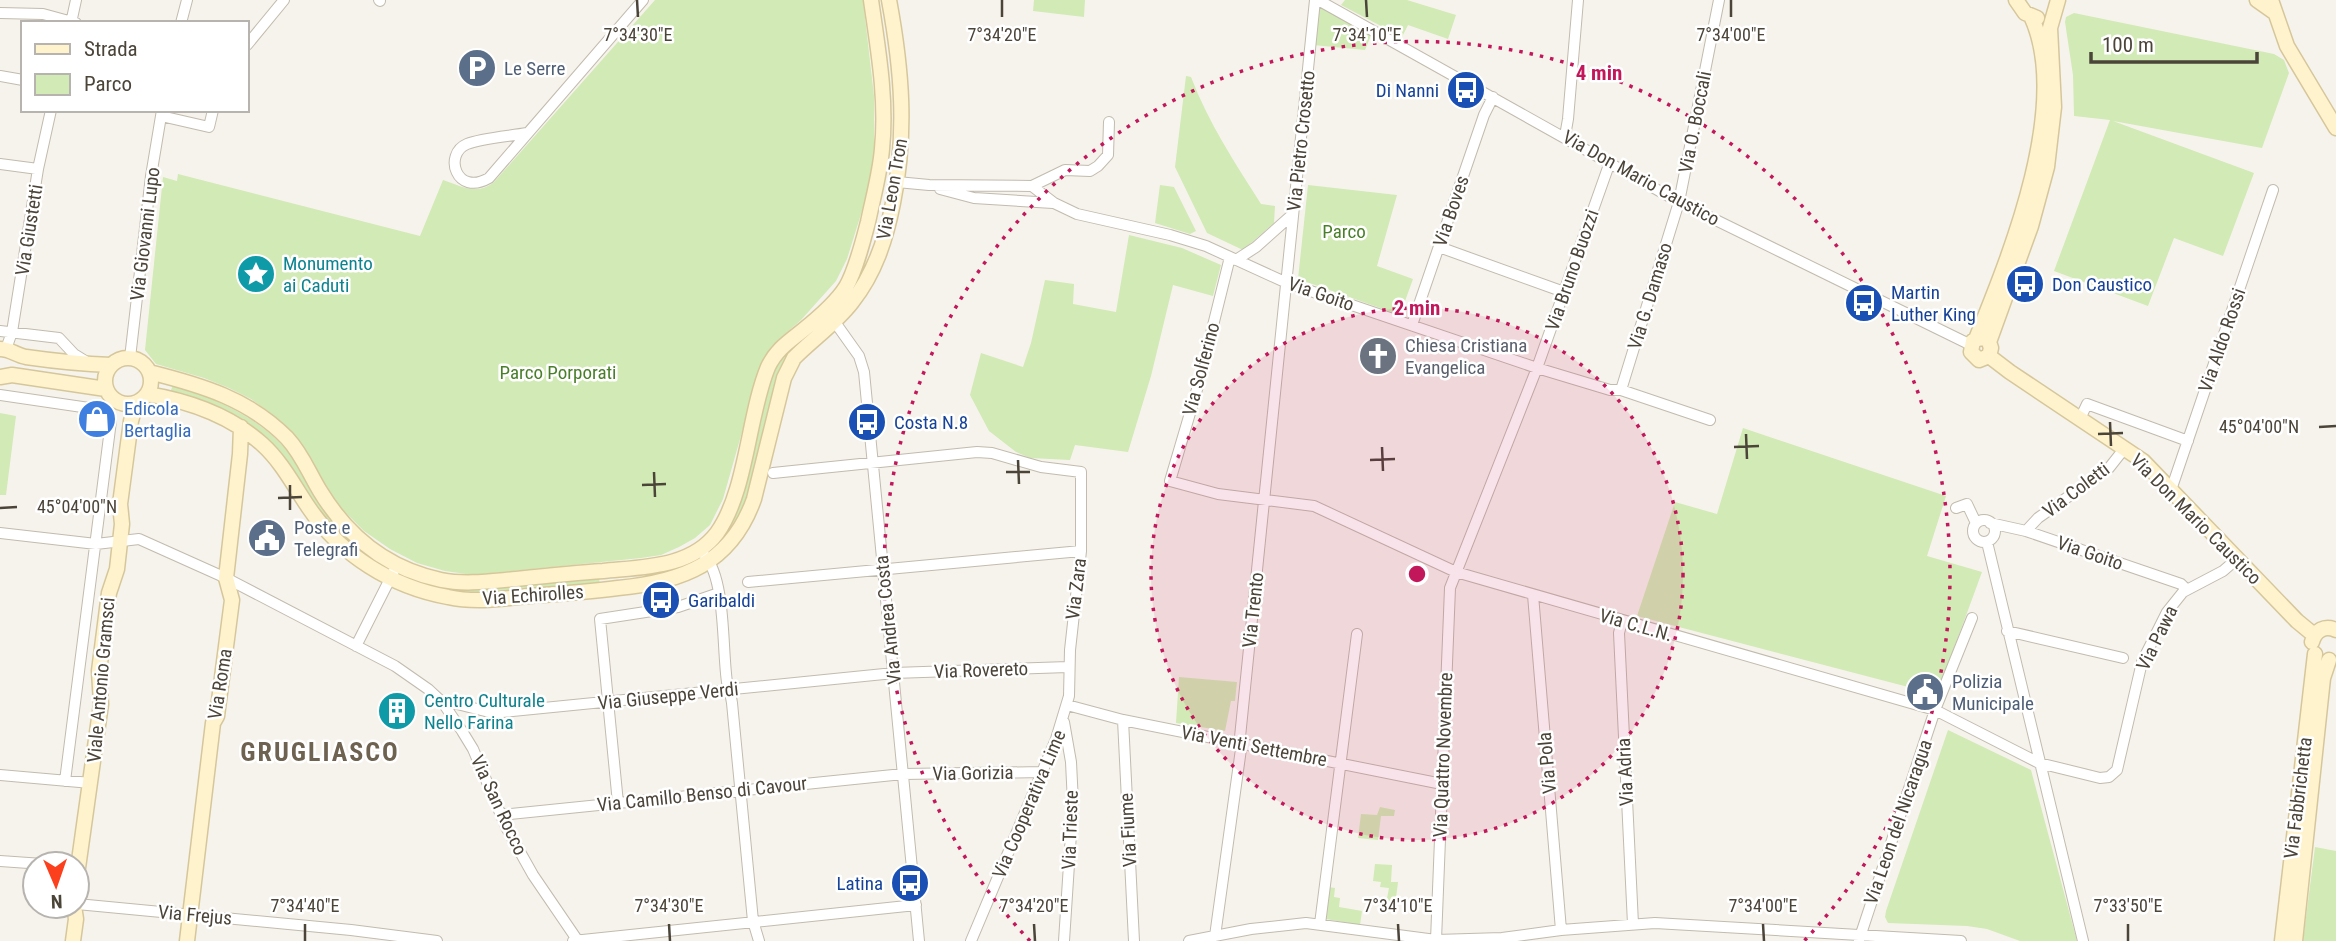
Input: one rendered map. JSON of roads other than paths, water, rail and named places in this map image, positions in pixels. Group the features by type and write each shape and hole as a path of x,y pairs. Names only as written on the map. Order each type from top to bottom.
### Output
{"street":[{"path":"73,21 76,0"},
{"path":"182,21 187,0"},
{"path":"248,45 284,0"},
{"path":"527,133 466,144 458,152 457,175 461,180 472,184 489,178 643,0"},
{"name":"Via Leon Tron","path":"831,315 859,254 882,150 882,85 871,0"},
{"name":"Via Leon Tron","path":"831,315 853,302 877,261 897,182 902,136 902,84 890,0"},
{"name":"Via Don Mario Caustico","path":"1316,0 1565,136 1679,202 1981,346 2010,372 2143,461 2314,635"},
{"name":"Via Pietro Crosetto","path":"1287,283 1316,0"},
{"path":"1565,136 1578,0"},
{"name":"Via O. Boccali","path":"1679,202 1719,0"},
{"path":"1981,346 2019,225 2038,147 2043,107 2043,71 2037,32 2031,16 2016,0"},
{"path":"2257,0 2272,6 2287,46 2336,128"},
{"path":"2031,16 2043,17 2056,6"},
{"path":"1981,346 2031,226 2047,167 2054,107 2049,38 2056,6"},
{"path":"0,13 43,14 69,21"},
{"path":"0,76 21,80"},
{"name":"Via Boves","path":"1412,325 1484,115 1493,97"},
{"name":"Via Giustetti","path":"7,351 38,169 51,112"},
{"path":"162,113 209,127 213,112"},
{"name":"Via Giovanni Lupo","path":"130,358 162,113"},
{"name":"Via Goito","path":"897,182 929,186 1032,186 1065,170 1090,171 1108,155 1109,122"},
{"name":"Via Bruno Buozzi","path":"1456,572 1537,368 1610,162"},
{"path":"0,164 38,169"},
{"name":"Via Goito","path":"929,186 974,198 1054,203"},
{"name":"Via Goito","path":"1032,186 1054,203 1077,214 1206,246 1287,283 1537,368 1610,390 1621,390 1710,420"},
{"name":"Via Aldo Rossi","path":"2171,490 2273,190"},
{"name":"Via G. Damaso","path":"1621,390 1679,202"},
{"path":"1233,258 1256,247 1293,214"},
{"path":"1439,247 1564,292"},
{"name":"Via Solferino","path":"1170,481 1233,258"},
{"name":"Via Trento","path":"1215,936 1241,749 1239,743 1287,283"},
{"path":"759,941 753,921 719,593 710,562 700,550 717,533 734,496 769,366 784,344 831,315"},
{"name":"Via Andrea Costa","path":"831,315 862,363 919,941"},
{"name":"Via Echirolles","path":"141,398 177,400 241,428 261,442 282,465 310,509 337,542 354,556 394,572 429,593 450,598 486,600 650,585 686,575 710,562 732,540 748,516 754,499 788,368 831,315"},
{"path":"0,331 59,338 74,354 90,364"},
{"path":"7,351 111,365"},
{"path":"3,377 17,368 7,351"},
{"path":"130,358 141,363 149,372 150,387 141,398 121,403 106,389 105,376 111,365 120,359 130,358"},
{"name":"Via Echirolles","path":"149,372 193,383 229,396 258,414 289,440 305,462 326,501 353,534 394,572 444,581 484,582 656,566 700,550"},
{"path":"3,377 106,389"},
{"name":"Viale Antonio Gramsci","path":"0,395 96,409 105,413 111,421 65,781"},
{"name":"Viale Antonio Gramsci","path":"80,850 101,704 99,671 109,593 117,569 120,504 131,421 141,398"},
{"name":"Via Don Mario Caustico","path":"2080,419 2087,404 2188,441"},
{"name":"Via Roma","path":"187,941 213,723 217,716 232,600 226,578 241,428"},
{"name":"Via Coletti","path":"2026,531 2038,519 2109,468 2124,449"},
{"name":"Via Zara","path":"873,462 985,452 1041,467 1081,472 1081,551 1068,667 1067,705"},
{"path":"773,473 873,462"},
{"name":"Via C.L.N.","path":"1170,481 1218,495 1314,506 1456,572 1936,710 2039,763 2100,778"},
{"path":"1956,508 1967,504 1976,523"},
{"path":"1983,520 1990,523 1995,532 1992,538 1987,542 1979,542 1974,537 1973,529 1976,523 1983,520"},
{"name":"Via Goito","path":"1990,523 2026,531 2181,584 2187,590"},
{"name":"Via San Rocco","path":"0,533 96,544 139,539 226,578 402,671 428,689 443,703 473,749 500,815 533,875 576,941"},
{"path":"1987,542 2083,941"},
{"path":"748,582 1081,551"},
{"name":"Via Pawa","path":"2100,778 2109,777 2117,770 2142,662 2166,612 2187,590 2223,571 2238,558"},
{"path":"356,646 394,572"},
{"name":"Via Quattro Novembre","path":"1436,940 1450,588 1456,572"},
{"path":"618,803 600,619 678,607 719,593"},
{"name":"Via Pola","path":"1533,595 1568,941"},
{"name":"Via Leon del Nicaragua","path":"1860,938 1936,710 1972,618"},
{"name":"Via Adria","path":"1622,621 1619,632 1633,924"},
{"path":"2327,657 2311,645 2314,635 2326,628 2336,630"},
{"path":"2007,631 2123,657"},
{"path":"1320,923 1357,634"},
{"name":"Via Fabbrichetta","path":"2282,941 2327,657"},
{"name":"Via Fabbrichetta","path":"2295,941 2327,657"},
{"name":"Via Rovereto","path":"894,673 1068,667"},
{"name":"Via Giuseppe Verdi","path":"443,703 493,713 894,673"},
{"name":"Via Venti Settembre","path":"1067,705 1123,720 1442,784"},
{"name":"Via Cooperativa Lime","path":"971,941 1043,772 1067,705"},
{"name":"Via Trieste","path":"1063,719 1071,762 1073,803 1064,941"},
{"name":"Via Fiume","path":"1123,720 1134,941"},
{"name":"Via Gorizia","path":"903,774 1043,772"},
{"name":"Via Camillo Benso di Cavour","path":"500,815 903,774"},
{"path":"0,775 91,783"},
{"path":"0,861 21,862"},
{"path":"576,941 916,905"},
{"name":"Via Frejus","path":"91,906 351,930 437,941"},
{"path":"73,941 76,920"},
{"path":"1189,941 1288,924 1320,923 1436,940 1502,938 1655,923 1860,938 1961,941"},
{"path":"350,941 351,930"}],"place":[{"name":"Le Serre","path":"477,68"},
{"name":"Di Nanni","path":"1466,90"},
{"name":"Monumento ai Caduti","path":"256,274"},
{"name":"Don Caustico","path":"2025,284"},
{"name":"Martin Luther King","path":"1864,303"},
{"name":"Chiesa Cristiana Evangelica","path":"1378,356"},
{"name":"Edicola Bertaglia","path":"97,419"},
{"name":"Costa N.8","path":"867,422"},
{"name":"Poste e Telegrafi","path":"267,538"},
{"name":"Garibaldi","path":"661,600"},
{"name":"Polizia Municipale","path":"1925,692"},
{"name":"Centro Culturale Nello Farina","path":"397,711"},
{"name":"Latina","path":"910,883"}],"district":[{"name":"GRUGLIASCO","path":"320,752"}],"park label":[{"name":"Parco","path":"1344,231"},
{"name":"Parco Porporati","path":"558,372"}]}
